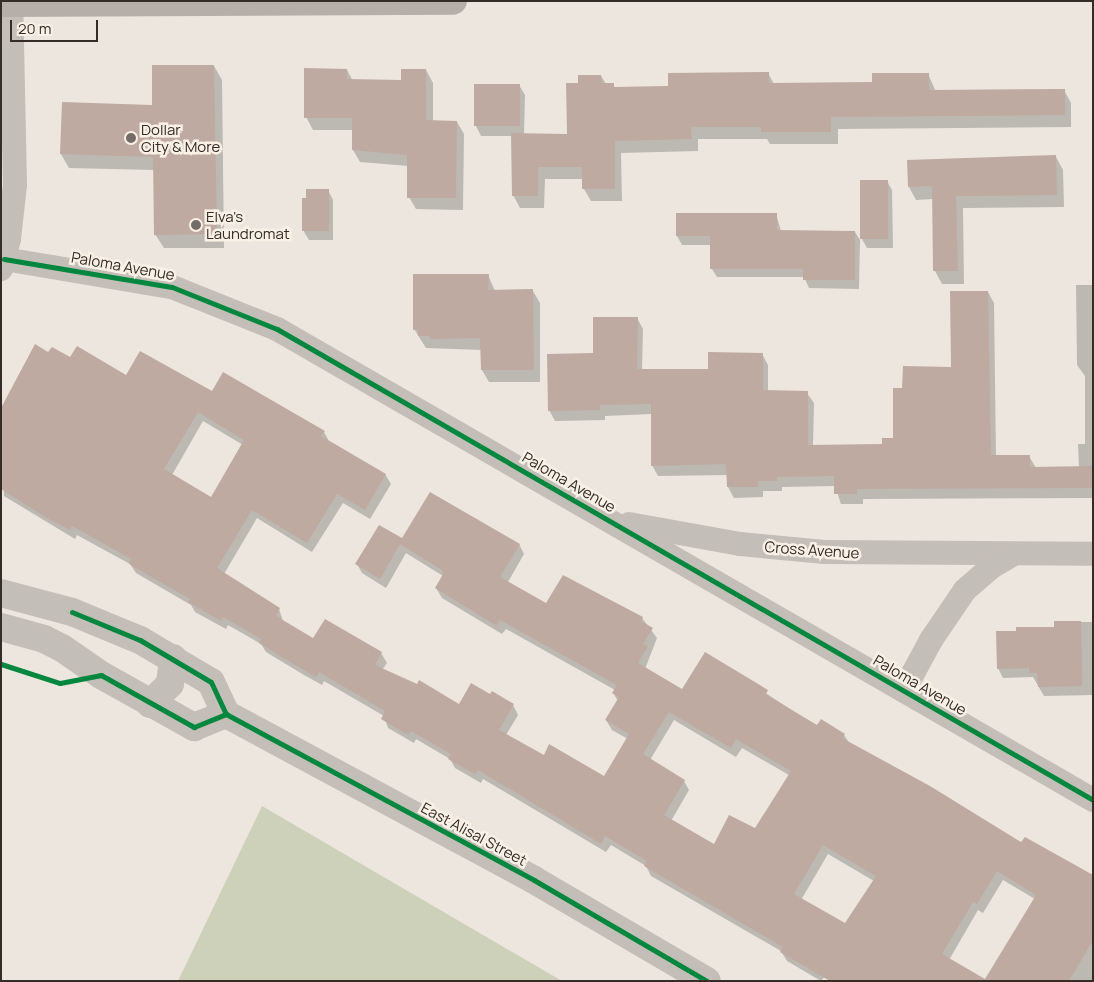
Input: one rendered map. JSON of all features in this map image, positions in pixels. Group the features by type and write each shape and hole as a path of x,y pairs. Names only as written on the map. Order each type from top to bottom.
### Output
{"main road":[{"path":"7,2 453,1"}],"street":[{"path":"3,264 15,185 7,2"},
{"name":"Paloma Avenue","path":"3,264 172,287 249,316 612,521 1093,800"},
{"name":"Cross Avenue","path":"612,521 791,550 1093,554"},
{"path":"904,690 931,640 965,590 990,568 1013,554"},
{"path":"1,593 95,619 173,658 211,682 226,714 194,727 150,704 62,648 44,639 1,627"},
{"path":"150,704 170,684 173,658"},
{"name":"East Alisal Street","path":"226,714 534,880 707,981"}],"green space":[{"path":"262,806 562,981 178,981"}],"building":[{"path":"152,65 214,65 217,234 154,235 153,157 60,154 62,102 152,105"},
{"path":"304,68 347,69 347,79 401,80 401,69 426,69 426,120 457,121 456,198 407,198 407,155 352,150 352,118 304,118"},
{"path":"769,72 769,83 872,82 872,73 929,73 929,90 1065,89 1065,115 831,117 831,132 761,132 761,127 691,127 692,139 615,141 615,189 582,189 582,167 538,167 538,196 512,196 511,133 567,134 566,83 578,83 578,75 601,75 602,83 614,83 614,87 668,86 668,73"},
{"path":"474,84 520,84 520,126 474,126"},
{"path":"1056,155 1057,195 956,196 958,271 933,271 932,186 908,187 907,160"},
{"path":"860,180 888,180 888,239 860,239"},
{"path":"306,189 329,189 329,231 302,231 302,198 306,198"},
{"path":"676,213 777,213 777,230 855,231 855,280 803,280 803,269 710,269 710,236 676,236"},
{"path":"413,274 489,274 488,290 533,289 534,370 481,370 480,338 430,339 430,336 418,336 418,329 413,330"},
{"path":"950,291 988,291 991,455 1030,455 1030,467 1093,466 1093,488 857,489 857,494 834,494 834,476 777,477 777,481 758,481 758,487 727,487 726,464 651,466 651,404 600,405 600,410 548,411 547,354 593,353 593,317 638,317 637,369 708,369 708,352 763,353 763,390 808,391 808,445 882,444 882,438 893,438 893,388 902,388 903,366 951,367"},
{"path":"35,344 48,352 52,347 70,357 77,346 126,375 140,351 212,391 223,372 325,431 321,436 386,474 365,510 337,494 307,543 252,510 217,568 280,608 276,616 313,638 325,619 382,652 375,665 417,684 419,680 459,704 471,683 490,694 492,691 514,704 499,730 544,755 549,744 604,776 629,734 605,720 619,697 612,693 617,685 500,620 497,626 435,588 443,574 442,570 400,544 380,579 355,564 379,525 402,538 430,492 520,544 500,577 546,603 563,575 643,617 641,621 653,628 643,644 648,646 638,663 682,689 705,652 768,690 766,694 770,697 817,725 821,719 845,734 842,738 930,786 1021,842 1025,837 1093,875 1093,940 1069,981 830,981 780,952 783,947 644,866 647,861 605,836 601,844 478,770 475,774 448,759 451,754 411,731 408,735 381,719 385,711 319,672 316,677 259,643 261,639 223,617 221,621 188,602 190,599 129,564 131,559 72,526 70,530 47,518 1,489 1,408","holes":["198,412 244,440 211,497 164,469","669,712 731,748 736,739 791,771 755,828 729,815 714,844 664,815 685,780 643,754","823,845 876,876 845,923 794,894","997,871 1036,895 985,979 942,954 973,902 977,904"]},
{"path":"1054,621 1081,621 1082,686 1038,687 1037,673 1029,673 1029,668 997,669 996,631 1016,631 1016,627 1054,627"}],"cycle path":[{"path":"4,259 172,287 277,329 1093,800"},
{"path":"72,612 140,640 211,682 226,714 534,880 707,981"},
{"path":"1,664 60,683 101,675 194,727 226,714"}],"place":[{"name":"Dollar City & More","path":"131,138"},
{"name":"Elva's Laundromat","path":"196,225"}]}
